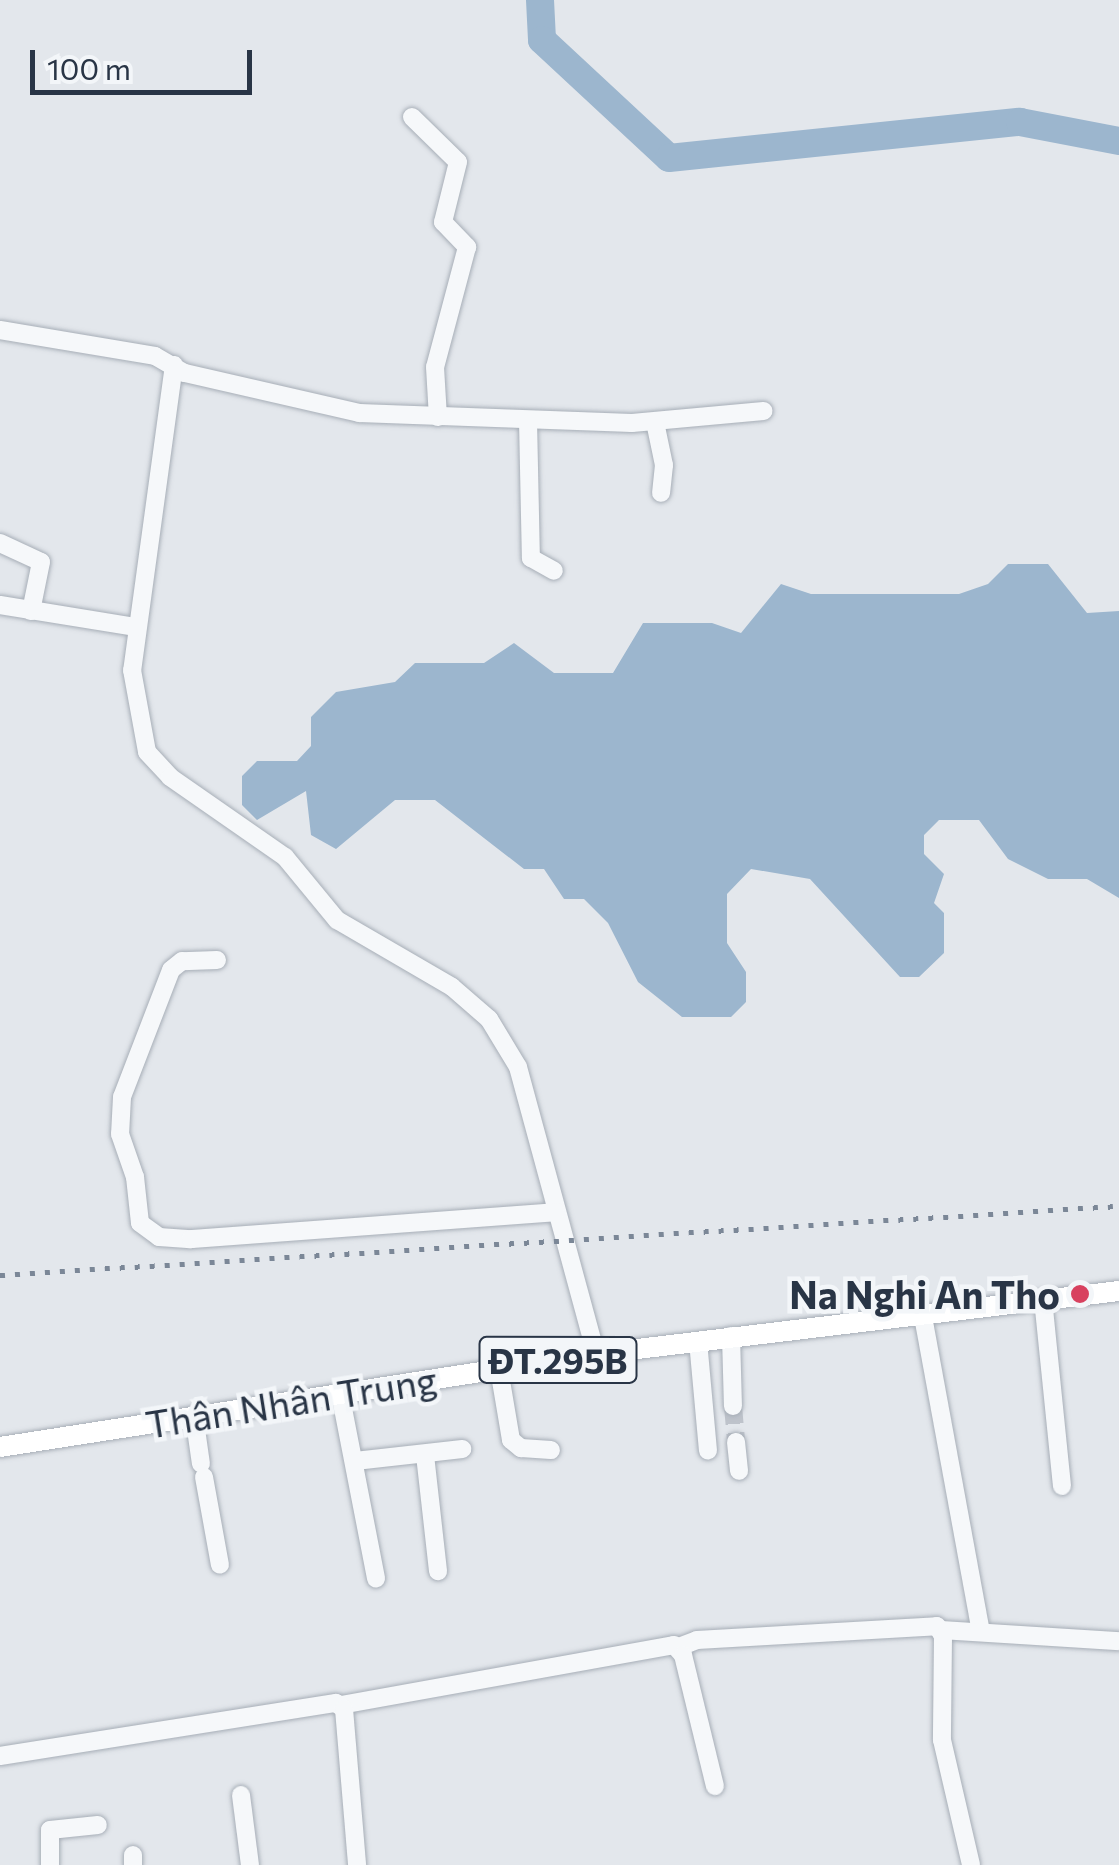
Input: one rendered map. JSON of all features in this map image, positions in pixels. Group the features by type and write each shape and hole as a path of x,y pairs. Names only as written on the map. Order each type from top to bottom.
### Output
{"main road":[{"name":"Thân Nhân Trung","path":"0,1447 596,1354 1119,1291"}],"street":[{"path":"412,117 458,162 443,222 467,247 435,367 438,416"},
{"path":"0,330 174,365 336,409 528,420 655,422 763,411"},
{"path":"174,365 136,627 134,696 147,752 170,777 285,857 337,920 452,987 489,1019 518,1068 596,1354"},
{"path":"528,420 531,558 554,571"},
{"path":"655,422 664,465 660,493"},
{"path":"0,542 42,562 30,611"},
{"path":"0,605 136,627"},
{"path":"217,960 182,961 171,970 122,1097 120,1134 136,1176 140,1224 159,1237 191,1240 556,1212"},
{"path":"1042,1299 1062,1486"},
{"path":"922,1312 981,1632"},
{"path":"731,1336 733,1406"},
{"path":"698,1341 708,1451"},
{"path":"498,1369 510,1440 521,1448 551,1450"},
{"path":"340,1393 376,1579"},
{"path":"194,1415 220,1565"},
{"path":"736,1442 738,1471"},
{"path":"355,1461 462,1448"},
{"path":"425,1455 438,1572"},
{"path":"0,1756 341,1705 544,1664 679,1646 862,1628 1119,1641"},
{"path":"942,1630 942,1740 971,1865"},
{"path":"679,1646 715,1786"},
{"path":"341,1705 357,1865"},
{"path":"241,1794 250,1865"},
{"path":"50,1865 50,1830 98,1825"}],"water":[{"path":"1008,564 1048,564 1087,613 1119,611 1119,898 1087,879 1048,879 1008,859 979,820 939,820 924,835 924,854 944,874 934,903 944,913 944,953 919,977 900,977 810,879 751,869 727,894 727,943 746,972 746,1002 731,1017 682,1017 638,982 608,923 584,899 564,899 544,869 524,869 435,800 395,800 336,849 311,835 306,791 257,820 242,805 242,776 257,761 297,761 311,746 311,717 336,692 395,682 415,663 484,663 514,643 554,673 613,673 643,623 712,623 741,633 781,584 811,594 959,594 988,584"}],"waterway":[{"path":"540,0 542,40 669,158 1020,122 1119,141"}],"tunnel":[{"path":"733,1406 736,1442"}],"railway":[{"path":"0,1275 1119,1206"}],"place":[{"name":"Na Nghi An Tho","path":"1080,1294"}]}
